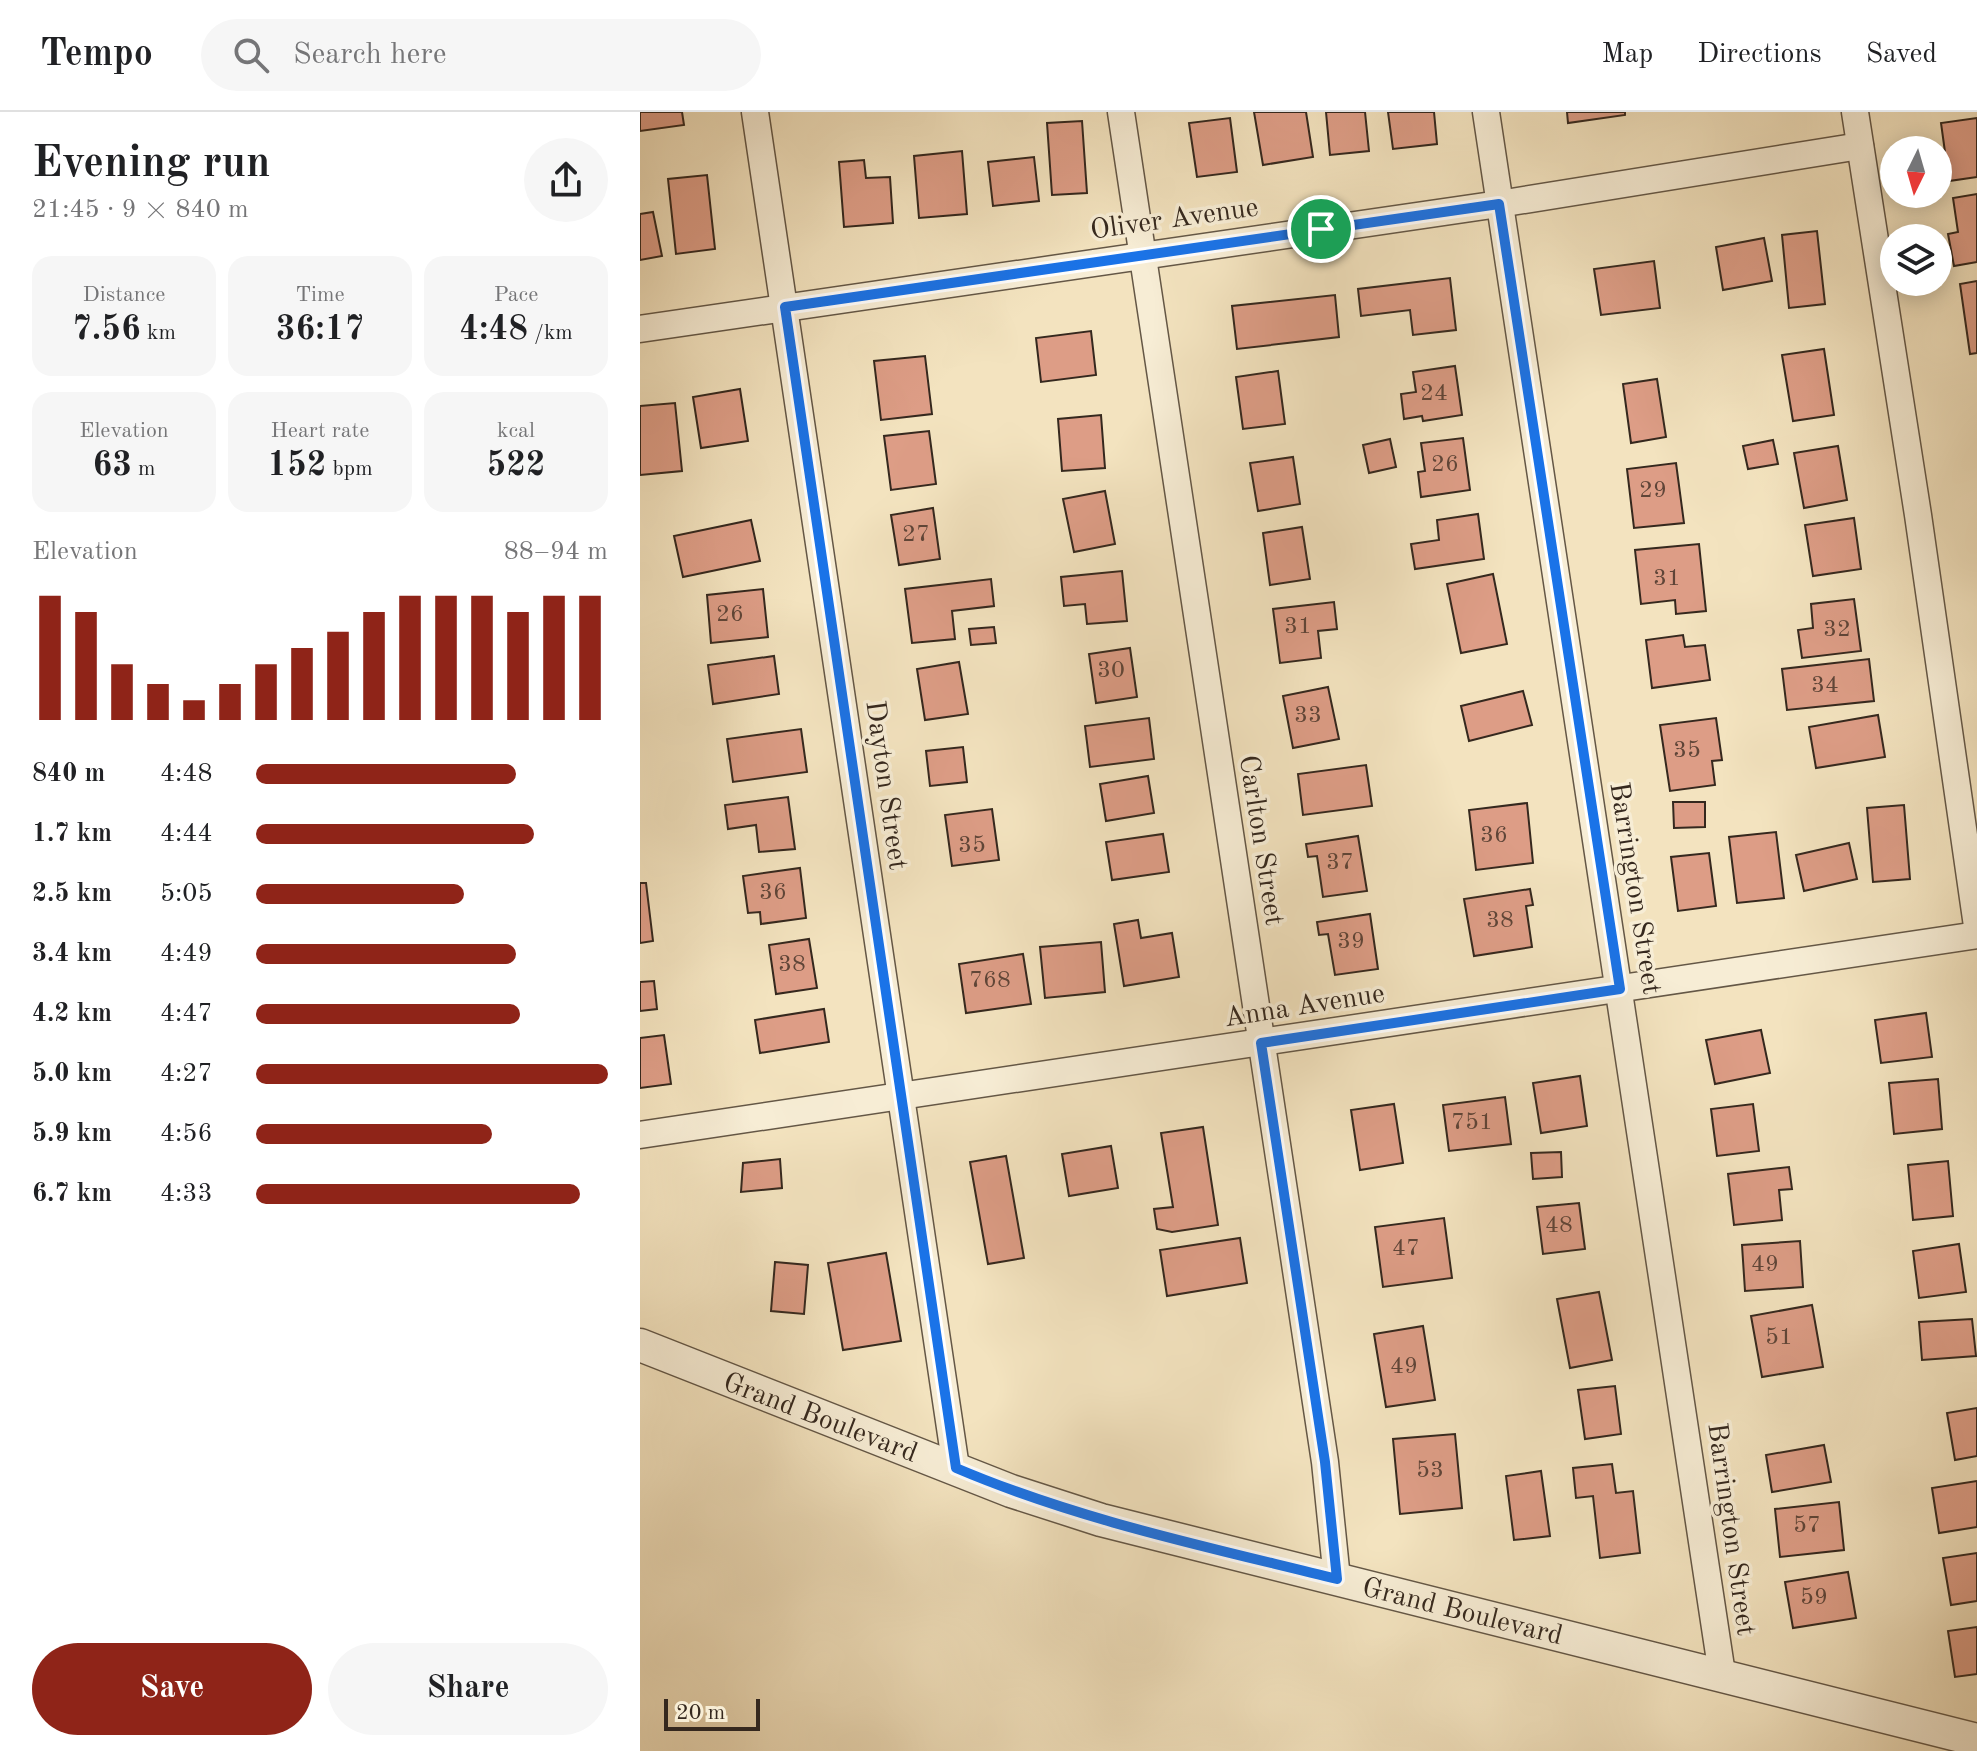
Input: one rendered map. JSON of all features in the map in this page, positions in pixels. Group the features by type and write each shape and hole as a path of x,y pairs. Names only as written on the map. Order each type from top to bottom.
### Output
{"street":[{"name":"Dayton Street","path":"755,112 956,1468"},
{"name":"Carlton Street","path":"1121,112 1325,1462 1337,1579"},
{"name":"Barrington Street","path":"1486,112 1722,1674"},
{"path":"1855,112 1977,926"},
{"name":"Oliver Avenue","path":"640,329 1499,204 1860,146"},
{"name":"Anna Avenue","path":"640,1135 1977,935"},
{"name":"Grand Boulevard","path":"640,1345 1011,1491 1101,1520 1977,1740"}],"building":[{"path":"640,112 682,112 684,125 640,131"},
{"path":"1254,112 1306,112 1313,157 1263,165"},
{"path":"1326,112 1365,112 1369,151 1330,155"},
{"path":"1388,112 1434,112 1437,144 1393,149"},
{"path":"1567,112 1625,112 1625,115 1568,123"},
{"path":"1230,118 1237,172 1197,177 1189,123"},
{"path":"1977,118 1977,177 1952,181 1952,136 1943,136 1941,123"},
{"path":"1082,121 1087,193 1052,195 1047,123"},
{"path":"962,151 967,214 919,218 914,156"},
{"path":"1034,157 1039,201 993,206 988,162"},
{"path":"864,160 866,178 890,177 893,223 844,227 839,162"},
{"path":"707,175 715,249 676,254 668,179"},
{"path":"1977,194 1977,262 1954,266 1952,233 1958,232 1953,198"},
{"path":"653,212 662,256 640,260 640,214"},
{"path":"1817,231 1825,304 1789,308 1782,235"},
{"path":"1764,238 1772,281 1723,290 1716,247"},
{"path":"1654,261 1660,308 1601,315 1594,269"},
{"path":"1450,278 1456,330 1413,335 1410,310 1361,316 1358,289"},
{"path":"1977,281 1977,353 1970,354 1960,284"},
{"path":"1335,295 1339,337 1237,349 1232,306"},
{"path":"1091,331 1096,375 1041,382 1036,338"},
{"path":"1824,349 1834,415 1793,421 1782,355"},
{"path":"925,356 932,414 881,420 874,361"},
{"path":"1455,366 1462,415 1423,421 1422,416 1404,419 1401,394 1416,392 1413,372"},
{"path":"1278,371 1285,424 1243,429 1236,377"},
{"path":"1657,379 1666,437 1631,443 1623,384"},
{"path":"740,389 748,441 701,448 693,397"},
{"path":"675,403 682,471 640,475 640,406"},
{"path":"1101,415 1105,468 1062,471 1058,419"},
{"path":"929,431 936,484 891,490 884,436"},
{"path":"1463,438 1470,490 1421,497 1418,472 1425,471 1421,443"},
{"path":"1390,439 1396,467 1369,473 1363,445"},
{"path":"1773,440 1778,464 1748,469 1743,446"},
{"path":"1838,446 1847,500 1804,508 1794,453"},
{"path":"1293,457 1300,504 1258,511 1250,463"},
{"path":"1676,463 1684,523 1634,528 1627,469"},
{"path":"1105,491 1115,544 1074,552 1063,499"},
{"path":"933,508 940,559 899,565 891,515"},
{"path":"1478,514 1484,559 1415,569 1411,544 1439,540 1437,520"},
{"path":"1854,518 1861,569 1813,576 1805,525"},
{"path":"751,520 760,561 683,577 674,536"},
{"path":"1302,527 1310,579 1270,585 1263,533"},
{"path":"1699,544 1706,611 1676,614 1675,600 1641,604 1635,550"},
{"path":"1122,571 1127,621 1087,624 1085,604 1064,606 1061,577"},
{"path":"1493,574 1507,644 1461,653 1447,584"},
{"path":"991,579 994,606 952,611 955,639 912,643 905,589"},
{"path":"763,589 768,637 711,643 707,595"},
{"path":"1854,599 1861,651 1802,658 1798,630 1813,628 1811,604"},
{"path":"1334,602 1337,629 1318,631 1321,658 1280,663 1273,609"},
{"path":"994,627 996,643 971,645 969,629"},
{"path":"1683,635 1685,647 1705,645 1710,680 1652,688 1646,640"},
{"path":"1130,648 1137,697 1096,703 1089,654"},
{"path":"774,656 779,694 713,704 708,665"},
{"path":"1869,659 1874,701 1787,710 1782,669"},
{"path":"959,662 968,714 925,720 917,669"},
{"path":"1328,687 1339,739 1293,748 1283,696"},
{"path":"1523,691 1532,725 1469,741 1461,706"},
{"path":"1878,715 1885,757 1816,768 1809,727"},
{"path":"1149,718 1154,759 1090,767 1085,726"},
{"path":"1716,718 1722,760 1712,761 1715,785 1670,791 1660,725"},
{"path":"801,729 807,772 733,782 727,739"},
{"path":"963,747 967,782 930,786 926,751"},
{"path":"1366,765 1372,806 1303,815 1298,774"},
{"path":"1148,776 1154,813 1106,821 1100,784"},
{"path":"788,797 795,849 759,852 756,825 728,829 725,805"},
{"path":"1673,802 1705,802 1705,827 1674,828"},
{"path":"1527,803 1533,863 1476,870 1469,810"},
{"path":"1904,805 1910,879 1873,882 1867,808"},
{"path":"992,809 999,860 952,866 945,815"},
{"path":"1776,832 1784,898 1737,903 1729,837"},
{"path":"1163,834 1169,872 1112,880 1106,842"},
{"path":"1358,836 1367,891 1323,897 1317,856 1308,857 1306,844"},
{"path":"1849,843 1857,879 1804,891 1796,855"},
{"path":"1709,853 1716,906 1678,911 1671,857"},
{"path":"800,868 806,918 761,924 760,912 748,913 743,876"},
{"path":"640,883 646,883 653,941 640,943"},
{"path":"1530,889 1533,905 1526,906 1532,947 1474,956 1464,899"},
{"path":"1370,914 1378,969 1335,975 1328,934 1319,935 1317,922"},
{"path":"1138,920 1141,938 1172,933 1179,977 1124,986 1114,924"},
{"path":"809,939 817,988 776,994 769,945"},
{"path":"1101,942 1105,992 1045,998 1040,947"},
{"path":"1023,954 1031,1004 966,1013 959,964"},
{"path":"654,981 657,1009 640,1011 640,982"},
{"path":"824,1009 829,1042 760,1053 755,1020"},
{"path":"1926,1013 1932,1057 1881,1063 1875,1020"},
{"path":"1761,1030 1770,1073 1715,1084 1706,1040"},
{"path":"664,1035 671,1084 640,1088 640,1038"},
{"path":"1580,1076 1587,1126 1541,1133 1533,1083"},
{"path":"1938,1079 1942,1129 1894,1134 1889,1083"},
{"path":"1505,1097 1511,1144 1449,1151 1443,1105"},
{"path":"1394,1104 1403,1163 1360,1170 1351,1110"},
{"path":"1753,1104 1759,1151 1717,1156 1711,1109"},
{"path":"1203,1127 1218,1225 1172,1232 1157,1229 1154,1209 1173,1207 1161,1133"},
{"path":"1111,1146 1118,1188 1069,1196 1062,1154"},
{"path":"1561,1152 1562,1177 1533,1179 1531,1153"},
{"path":"1006,1156 1024,1258 988,1264 970,1162"},
{"path":"780,1159 782,1188 741,1192 743,1163"},
{"path":"1948,1161 1953,1216 1913,1220 1908,1165"},
{"path":"1789,1167 1792,1189 1779,1190 1782,1220 1734,1225 1728,1174"},
{"path":"1579,1203 1585,1249 1543,1254 1537,1207"},
{"path":"1444,1218 1452,1278 1383,1287 1375,1227"},
{"path":"1240,1238 1247,1283 1167,1296 1160,1250"},
{"path":"1800,1241 1803,1287 1745,1291 1742,1245"},
{"path":"1959,1244 1966,1292 1919,1298 1913,1251"},
{"path":"886,1253 901,1341 843,1350 828,1263"},
{"path":"775,1262 808,1265 804,1314 771,1311"},
{"path":"1599,1292 1612,1360 1570,1368 1557,1299"},
{"path":"1812,1305 1823,1367 1762,1377 1751,1316"},
{"path":"1972,1319 1976,1356 1922,1360 1919,1322"},
{"path":"1423,1326 1435,1400 1386,1407 1374,1334"},
{"path":"1615,1386 1621,1434 1585,1439 1578,1390"},
{"path":"1977,1408 1977,1456 1955,1460 1947,1413"},
{"path":"1455,1434 1462,1508 1400,1514 1393,1439"},
{"path":"1824,1445 1831,1482 1772,1492 1766,1455"},
{"path":"1612,1464 1616,1493 1633,1491 1640,1553 1600,1558 1593,1496 1576,1498 1573,1468"},
{"path":"1541,1471 1550,1536 1514,1540 1506,1476"},
{"path":"1977,1481 1977,1527 1939,1533 1932,1488"},
{"path":"1839,1502 1844,1550 1780,1557 1775,1509"},
{"path":"1977,1553 1977,1601 1951,1605 1943,1558"},
{"path":"1848,1572 1856,1618 1793,1628 1785,1582"},
{"path":"1977,1627 1977,1674 1955,1677 1948,1631"}],"route":[{"path":"1499,204 1620,989 1261,1043 1325,1462 1337,1579 1101,1520 1011,1491 956,1468 785,307 1321,229 1499,204"}]}
